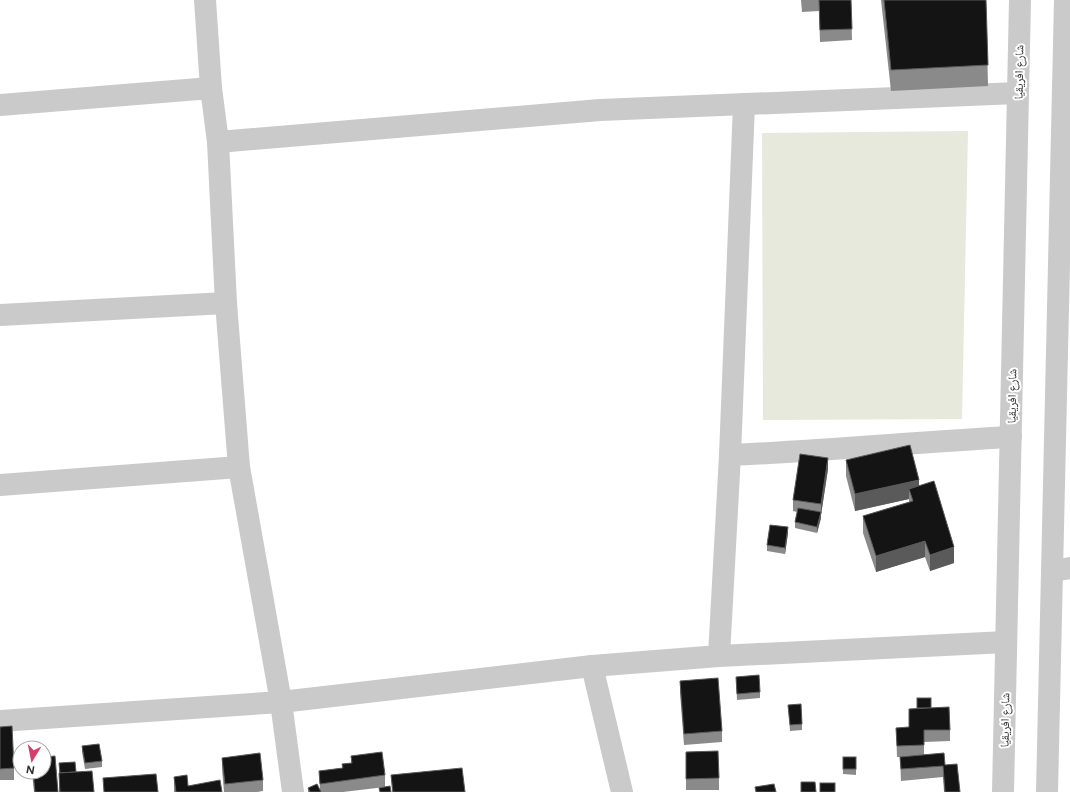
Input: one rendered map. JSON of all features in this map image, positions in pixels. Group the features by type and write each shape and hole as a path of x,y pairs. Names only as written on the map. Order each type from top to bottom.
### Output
{"street":[{"path":"205,0 211,88 218,142 226,304 239,466 281,702 293,792"},
{"name":"شارع افريقيا","path":"1003,792 1020,0"},
{"path":"1047,792 1061,569 1067,44 1065,0"},
{"path":"0,105 211,88"},
{"path":"218,142 600,110 1018,93"},
{"path":"719,656 730,454 744,104"},
{"path":"0,315 226,304"},
{"path":"730,454 816,451 915,442 1011,437"},
{"path":"0,485 239,466"},
{"path":"0,721 281,702 592,666 719,656 1006,642"},
{"path":"592,666 622,792"}],"shaded area":[{"path":"968,131 962,419 763,420 762,133"}],"building":[{"path":"819,0 851,0 852,29 820,30"},
{"path":"884,0 986,0 988,65 891,70"},
{"path":"910,445 919,480 855,494 846,460"},
{"path":"800,454 828,458 821,504 793,500"},
{"path":"934,481 954,547 930,555 925,541 876,556 863,516 913,501 909,489"},
{"path":"798,508 821,512 817,527 795,522"},
{"path":"770,525 788,527 785,548 767,545"},
{"path":"759,675 760,692 737,694 736,677"},
{"path":"718,678 722,731 684,734 680,681"},
{"path":"917,698 931,698 931,708 917,708"},
{"path":"801,704 802,724 790,725 788,705"},
{"path":"949,707 950,730 924,730 924,745 897,746 896,728 909,727 909,709"},
{"path":"12,726 12,768 0,769 0,727"},
{"path":"99,744 102,761 85,763 82,746"},
{"path":"718,751 719,778 686,779 686,752"},
{"path":"382,752 385,775 320,784 319,771 343,768 342,764 352,763 351,756"},
{"path":"260,753 263,780 225,784 222,758"},
{"path":"944,753 945,765 957,764 960,792 945,792 943,766 901,769 900,757"},
{"path":"52,756 55,756 58,792 35,792 34,780 52,780"},
{"path":"843,757 856,757 856,769 843,769"},
{"path":"75,762 76,772 60,773 59,763"},
{"path":"462,768 465,792 393,792 391,775"},
{"path":"92,771 94,792 60,792 59,773"},
{"path":"156,774 158,792 104,792 103,778"},
{"path":"187,775 188,786 220,780 222,792 176,792 174,777"},
{"path":"801,782 815,782 816,792 801,792"},
{"path":"820,783 835,783 835,792 820,792"},
{"path":"317,784 321,792 310,792 308,788"},
{"path":"774,784 776,792 756,792 755,787"},
{"path":"390,786 391,792 380,792 379,788"}]}
